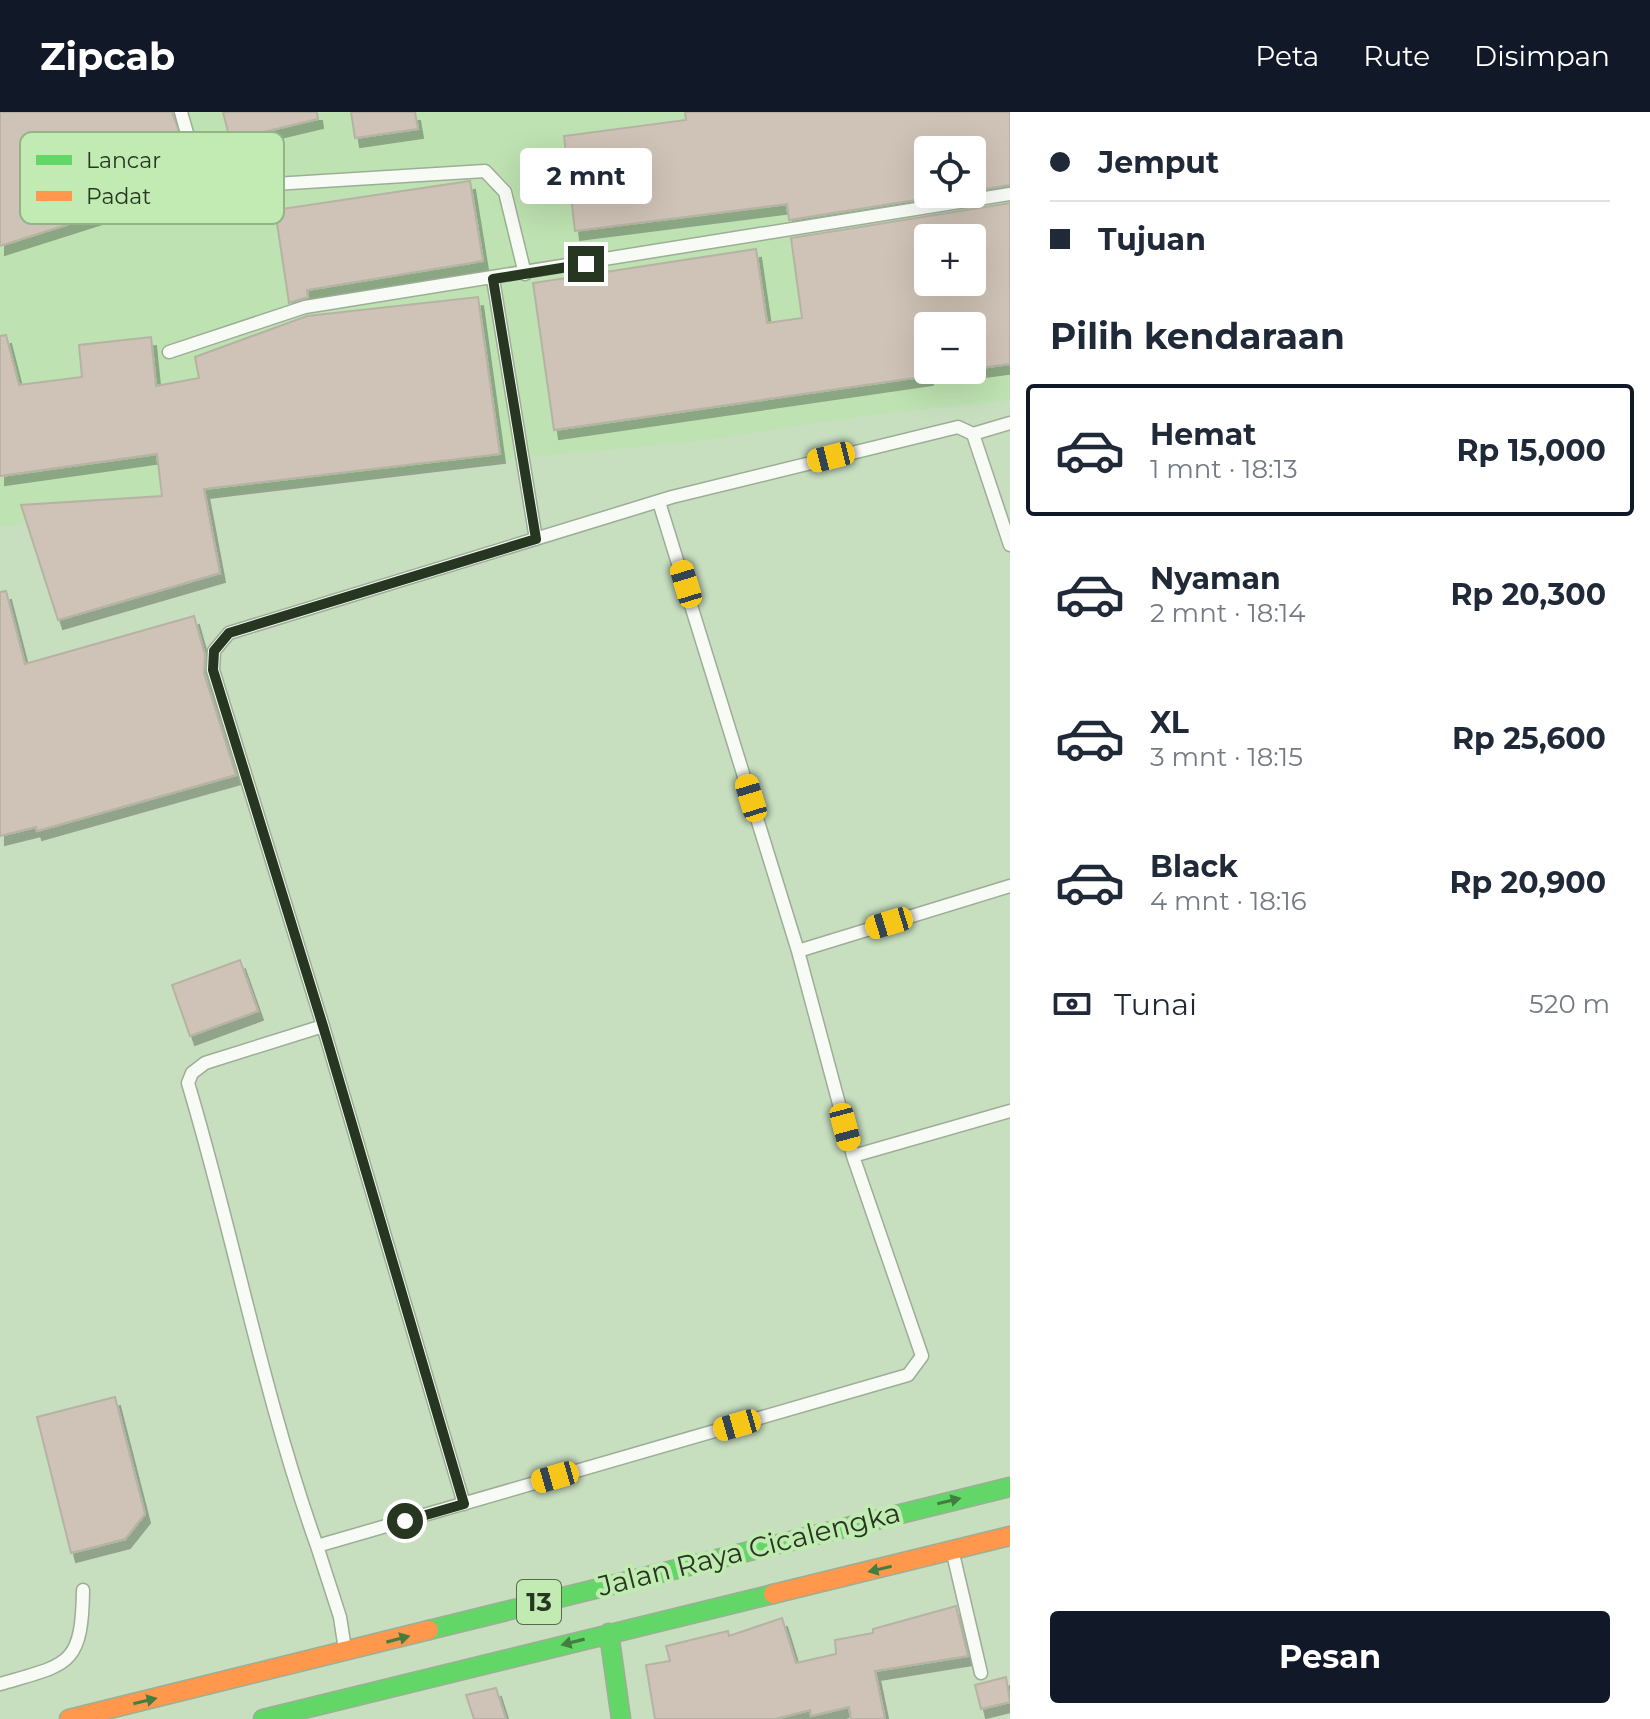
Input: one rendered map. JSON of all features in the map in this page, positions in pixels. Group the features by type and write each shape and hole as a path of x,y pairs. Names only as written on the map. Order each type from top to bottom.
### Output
{"main road":[{"name":"Jalan Raya Cicalengka","path":"69,1719 345,1653 703,1559 1010,1487"},
{"name":"Jalan Raya Cicalengka","path":"263,1719 372,1700 609,1633 1010,1536"},
{"path":"609,1633 621,1719"}],"lane":[{"path":"181,112 189,132"},
{"path":"284,183 485,171 505,192 525,274"},
{"path":"169,352 305,307 1010,194"},
{"path":"493,279 536,539"},
{"path":"464,1504 323,1026 213,670 214,651 229,633 659,502 943,429 958,427 973,434 1010,423"},
{"path":"973,434 1010,545"},
{"path":"317,1546 908,1375 922,1356 853,1156 798,951 659,502"},
{"path":"798,951 1010,886"},
{"path":"323,1026 205,1063 192,1073 188,1083 224,1204 289,1465 340,1617 345,1653"},
{"path":"853,1156 1010,1111"},
{"path":"952,1551 981,1673"},
{"path":"0,1684 60,1666 71,1656 81,1634 83,1590"}],"shaded area":[{"path":"0,112 1010,112 1010,400 875,414 691,442 537,456 249,491 0,527"}],"building":[{"path":"0,112 172,112 179,132 20,132 20,224 69,224 0,246"},
{"path":"223,112 317,112 318,119 264,132 228,132"},
{"path":"351,112 415,112 418,129 355,138"},
{"path":"685,112 1010,112 1010,185 986,189 986,136 914,136 914,200 789,220 787,204 575,231 564,136 686,120"},
{"path":"470,181 483,261 307,290 308,297 289,303 277,224 284,224 284,209"},
{"path":"1010,203 1010,364 986,367 986,312 914,312 914,378 554,430 533,283 756,249 767,323 802,318 791,238"},
{"path":"478,297 500,454 204,489 220,573 58,620 21,505 162,496 157,454 0,476 0,336 6,335 19,385 82,377 79,345 151,337 156,386 199,378 195,357 307,316"},
{"path":"6,591 25,664 194,616 205,655 204,673 236,775 37,831 36,827 0,836 0,592"},
{"path":"240,960 258,1011 190,1036 172,985"},
{"path":"115,1397 145,1514 125,1539 71,1553 37,1417"},
{"path":"956,1606 968,1656 875,1671 885,1719 851,1719 849,1707 811,1716 810,1710 775,1719 655,1719 646,1665 670,1661 666,1646 728,1631 729,1636 782,1618 796,1663 836,1654 835,1640 873,1633 873,1629"},
{"path":"1006,1677 1010,1702 981,1709 975,1685"},
{"path":"496,1688 506,1719 474,1719 466,1695"}],"traffic: fast":[{"path":"429,1630 1010,1487"},
{"path":"263,1719 773,1594"},
{"path":"609,1633 621,1719"}],"traffic: slow":[{"path":"773,1594 1010,1536"},
{"path":"69,1719 429,1630"}],"route":[{"path":"405,1521 464,1504 323,1026 213,670 214,651 229,633 536,539 493,279 586,264"}]}
